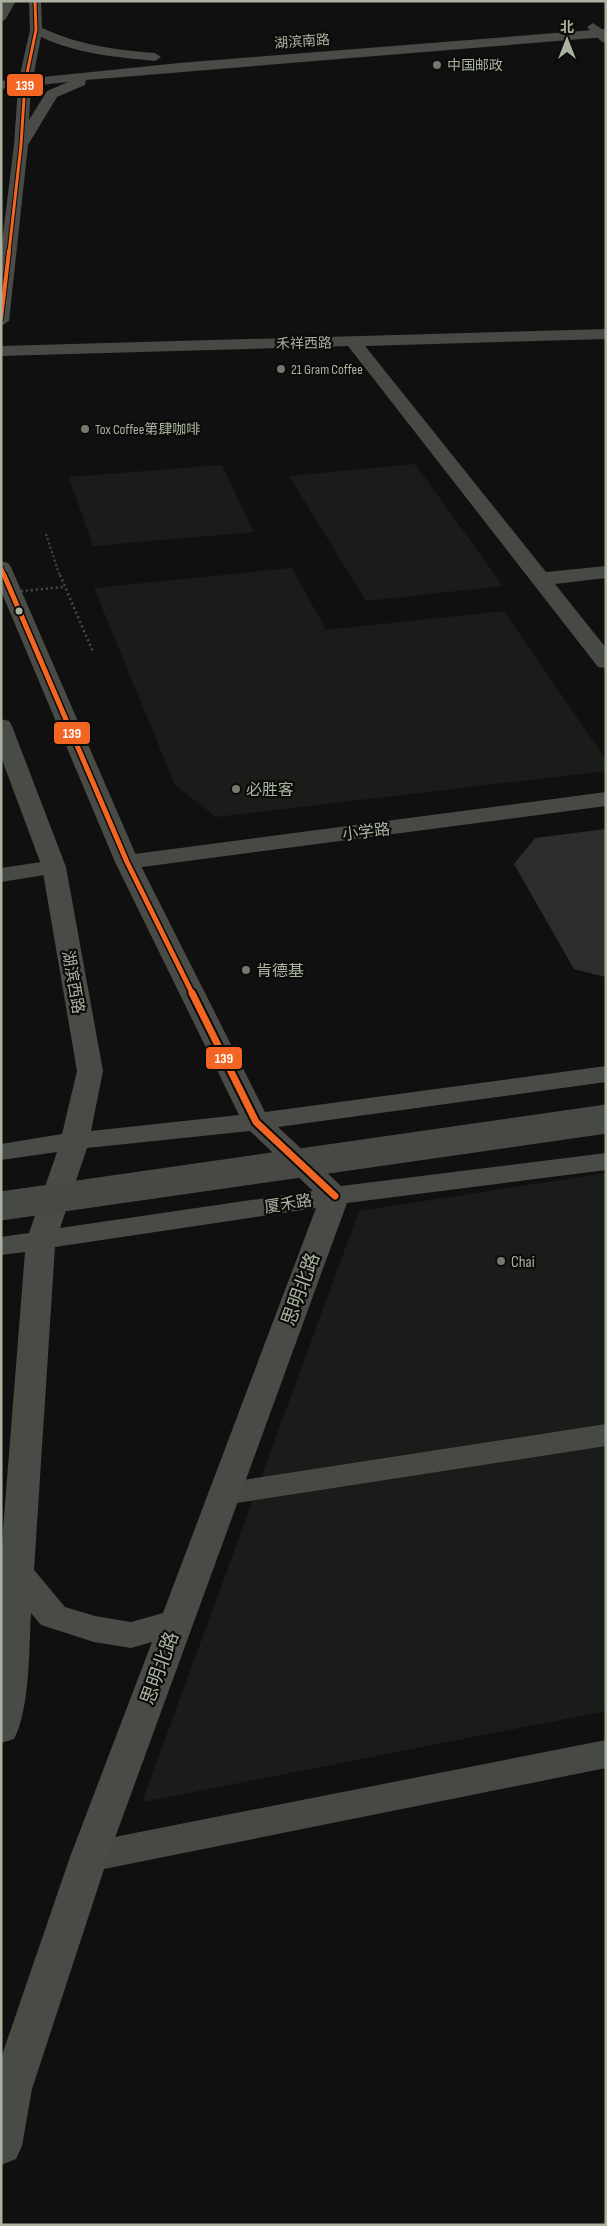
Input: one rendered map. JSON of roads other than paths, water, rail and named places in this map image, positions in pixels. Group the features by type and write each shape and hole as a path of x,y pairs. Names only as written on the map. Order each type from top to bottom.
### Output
{"main road":[{"path":"1,17 10,1"},
{"path":"1,321 21,146 25,83 23,68 36,30 35,1"},
{"path":"1,85 178,67 384,62 600,31 606,16"},
{"path":"36,30 62,43 88,50 167,58 242,49"},
{"name":"湖滨南路","path":"64,66 600,31"},
{"path":"23,68 46,66"},
{"path":"21,146 52,94 96,76"},
{"path":"1,164 16,187"},
{"path":"1,567 127,862 256,1122 334,1196"},
{"name":"湖滨西路","path":"1,726 54,867 90,1071 76,1141 41,1240"},
{"path":"1,1152 76,1141 256,1122 606,1074"},
{"name":"厦禾路","path":"1,1246 334,1196 606,1161"},
{"name":"思明北路","path":"1,2146 11,2090 89,1857 334,1196"},
{"path":"1,1729 16,1572 41,1240"},
{"path":"16,1572 53,1616 94,1629 130,1635 176,1622"}],"street":[{"name":"禾祥西路","path":"1,351 606,334"},
{"path":"353,342 606,662"},
{"path":"541,579 606,572"},
{"name":"小学路","path":"127,862 606,799"},
{"path":"1,875 54,867"},
{"path":"1,1206 606,1119"},
{"path":"224,1494 606,1435"},
{"path":"89,1857 606,1754"}],"place":[{"name":"中国邮政","path":"437,65"},
{"name":"21 Gram Coffee","path":"281,369"},
{"name":"Tox Coffee第肆咖啡","path":"85,429"},
{"name":"必胜客","path":"236,789"},
{"name":"肯德基","path":"246,970"},
{"name":"Chai","path":"501,1261"}]}
